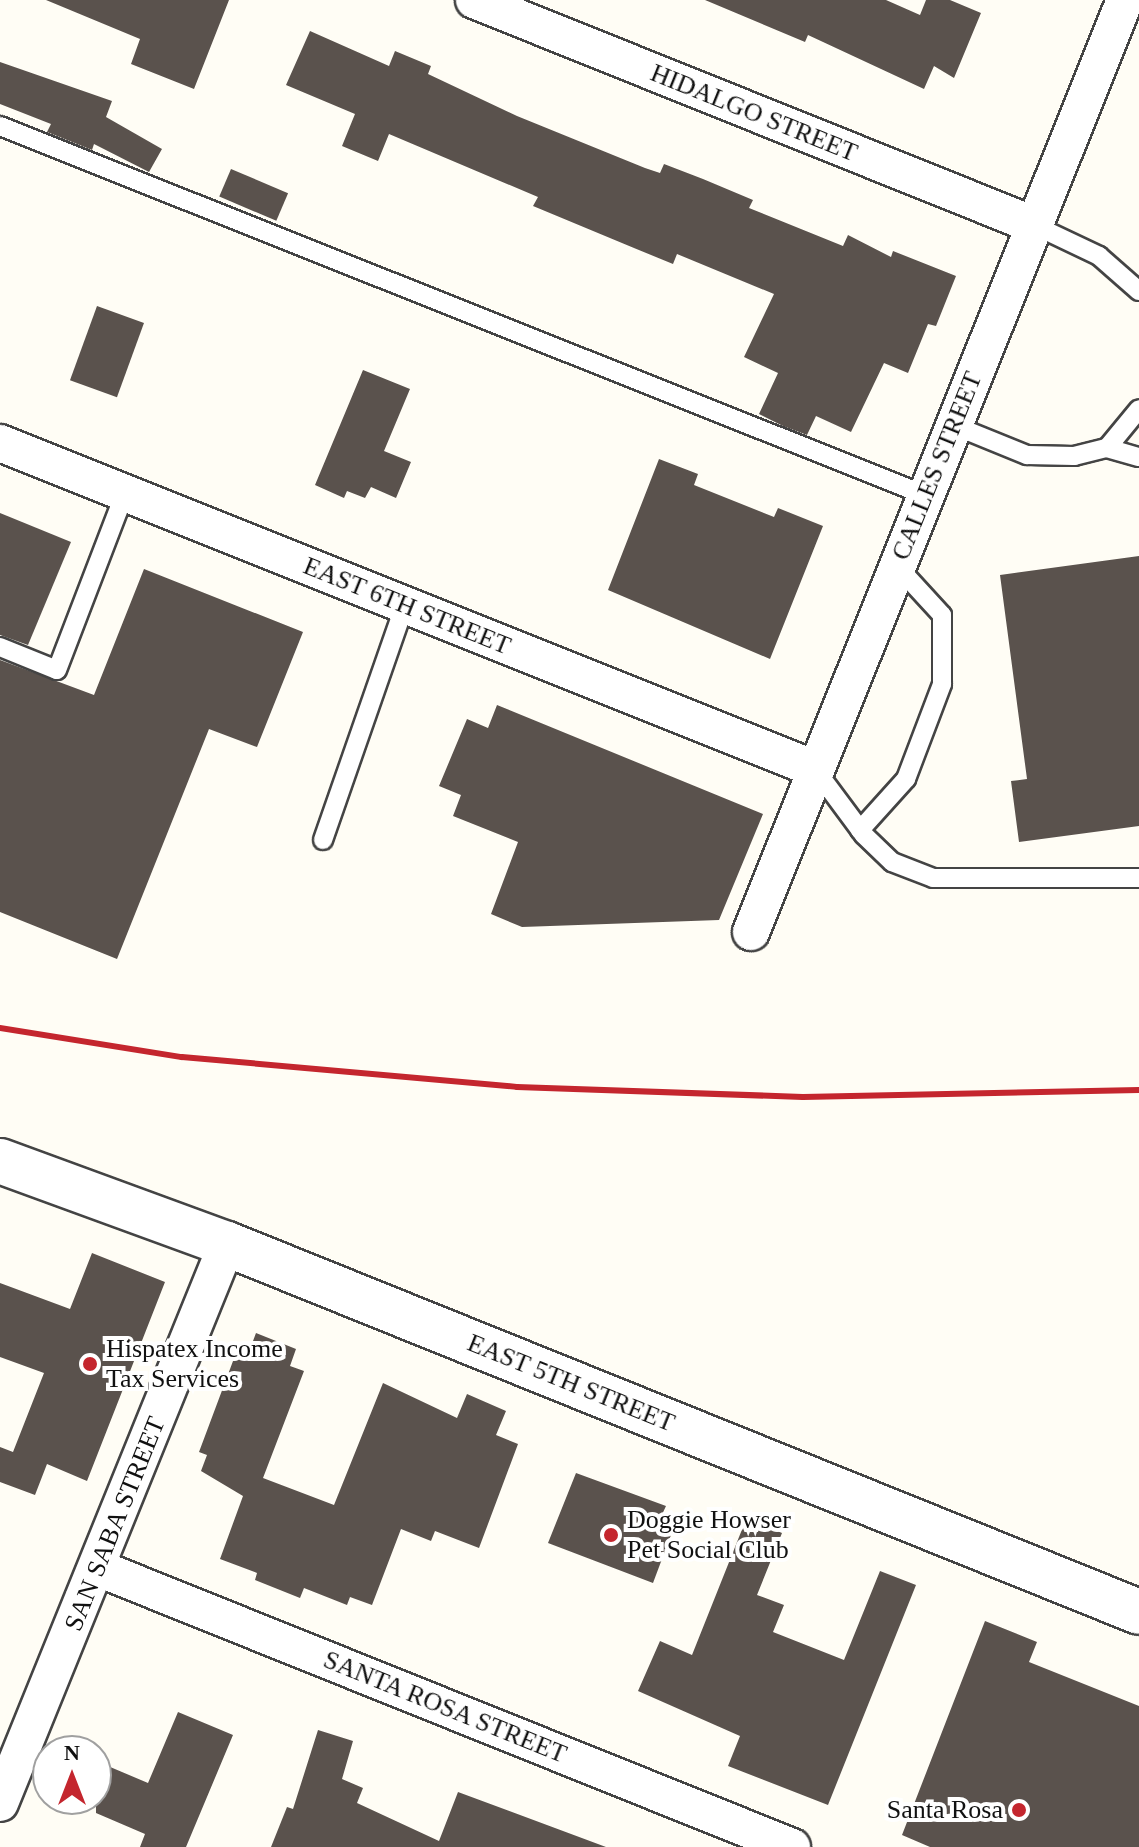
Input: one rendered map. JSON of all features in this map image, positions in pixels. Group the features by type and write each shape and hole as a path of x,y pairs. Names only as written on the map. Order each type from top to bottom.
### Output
{"street":[{"name":"HIDALGO STREET","path":"474,0 1034,225"},
{"name":"CALLES STREET","path":"751,932 1125,0"},
{"name":"EAST 6TH STREET","path":"0,443 815,769"},
{"name":"EAST 5TH STREET","path":"0,1161 227,1244 1139,1612"},
{"name":"SAN SABA STREET","path":"0,1803 227,1244"},
{"name":"SANTA ROSA STREET","path":"98,1568 792,1847"}],"lane":[{"path":"0,126 925,495"},
{"path":"1034,225 1099,256 1139,291"},
{"path":"1107,448 1139,409"},
{"path":"953,425 1027,455 1074,456 1107,448 1139,457"},
{"path":"0,647 57,670 125,493"},
{"path":"860,830 906,779 942,684 942,615 897,566"},
{"path":"323,840 405,605"},
{"path":"815,769 860,830 892,862 933,878 1139,878"}],"building":[{"path":"46,0 229,0 194,89 131,64 140,39"},
{"path":"705,0 886,0 920,15 926,0 950,0 981,13 954,78 934,66 924,89 808,35 805,42"},
{"path":"310,31 389,66 395,51 431,66 428,74 517,116 645,168 660,173 664,164 703,179 753,200 749,208 843,246 848,235 891,257 893,251 956,276 936,326 928,324 908,373 884,363 851,432 816,416 807,435 783,426 759,414 778,373 744,357 774,294 677,254 673,264 634,248 533,206 538,197 389,134 378,161 342,146 355,114 286,85"},
{"path":"0,62 112,101 106,117 162,149 149,172 94,144 92,150 47,132 51,124 0,104"},
{"path":"231,169 288,193 276,221 219,197"},
{"path":"97,306 144,323 117,397 70,380"},
{"path":"363,370 410,389 384,451 411,462 396,498 371,487 365,498 347,491 344,498 315,485"},
{"path":"659,459 698,474 694,485 774,517 778,508 823,526 770,659 608,590"},
{"path":"0,513 71,542 28,645 0,635"},
{"path":"1139,556 1139,826 1019,842 1011,781 1027,779 1000,575"},
{"path":"144,569 303,632 257,747 209,729 117,959 0,912 0,660 94,695"},
{"path":"497,705 763,814 719,920 522,927 491,914 518,842 453,816 461,795 439,786 467,719 488,728"},
{"name":"Hispatex Income Tax Services","path":"92,1253 165,1282 87,1481 47,1464 35,1495 0,1482 0,1447 13,1452 44,1373 0,1357 0,1283 70,1309"},
{"path":"256,1333 296,1349 290,1366 304,1371 263,1478 334,1505 383,1383 457,1418 467,1394 506,1411 496,1435 518,1444 479,1548 435,1531 431,1541 401,1529 372,1605 350,1597 347,1605 304,1588 300,1598 255,1580 257,1573 220,1559 243,1496 201,1471 207,1455 199,1452 239,1345 250,1349"},
{"name":"Doggie Howser Pet Social Club","path":"576,1473 666,1506 659,1521 674,1527 653,1583 548,1543"},
{"path":"755,1522 782,1533 757,1595 784,1605 773,1632 844,1660 880,1571 916,1585 828,1805 728,1766 740,1736 638,1691 660,1641 692,1655 743,1527 751,1531"},
{"path":"985,1621 1037,1642 1029,1662 1139,1706 1139,1847 930,1847 902,1835"},
{"path":"178,1712 233,1735 186,1847 140,1847 145,1834 101,1815 112,1815 112,1768 148,1783"},
{"path":"318,1730 353,1741 342,1779 363,1788 357,1803 439,1841 458,1792 606,1847 271,1847 287,1807 293,1809"}],"railway":[{"path":"0,1028 182,1057 517,1087 803,1097 1139,1090"}],"place":[{"name":"Hispatex Income Tax Services","path":"90,1364"},
{"name":"Doggie Howser Pet Social Club","path":"611,1535"},
{"name":"Santa Rosa","path":"1019,1810"}]}
